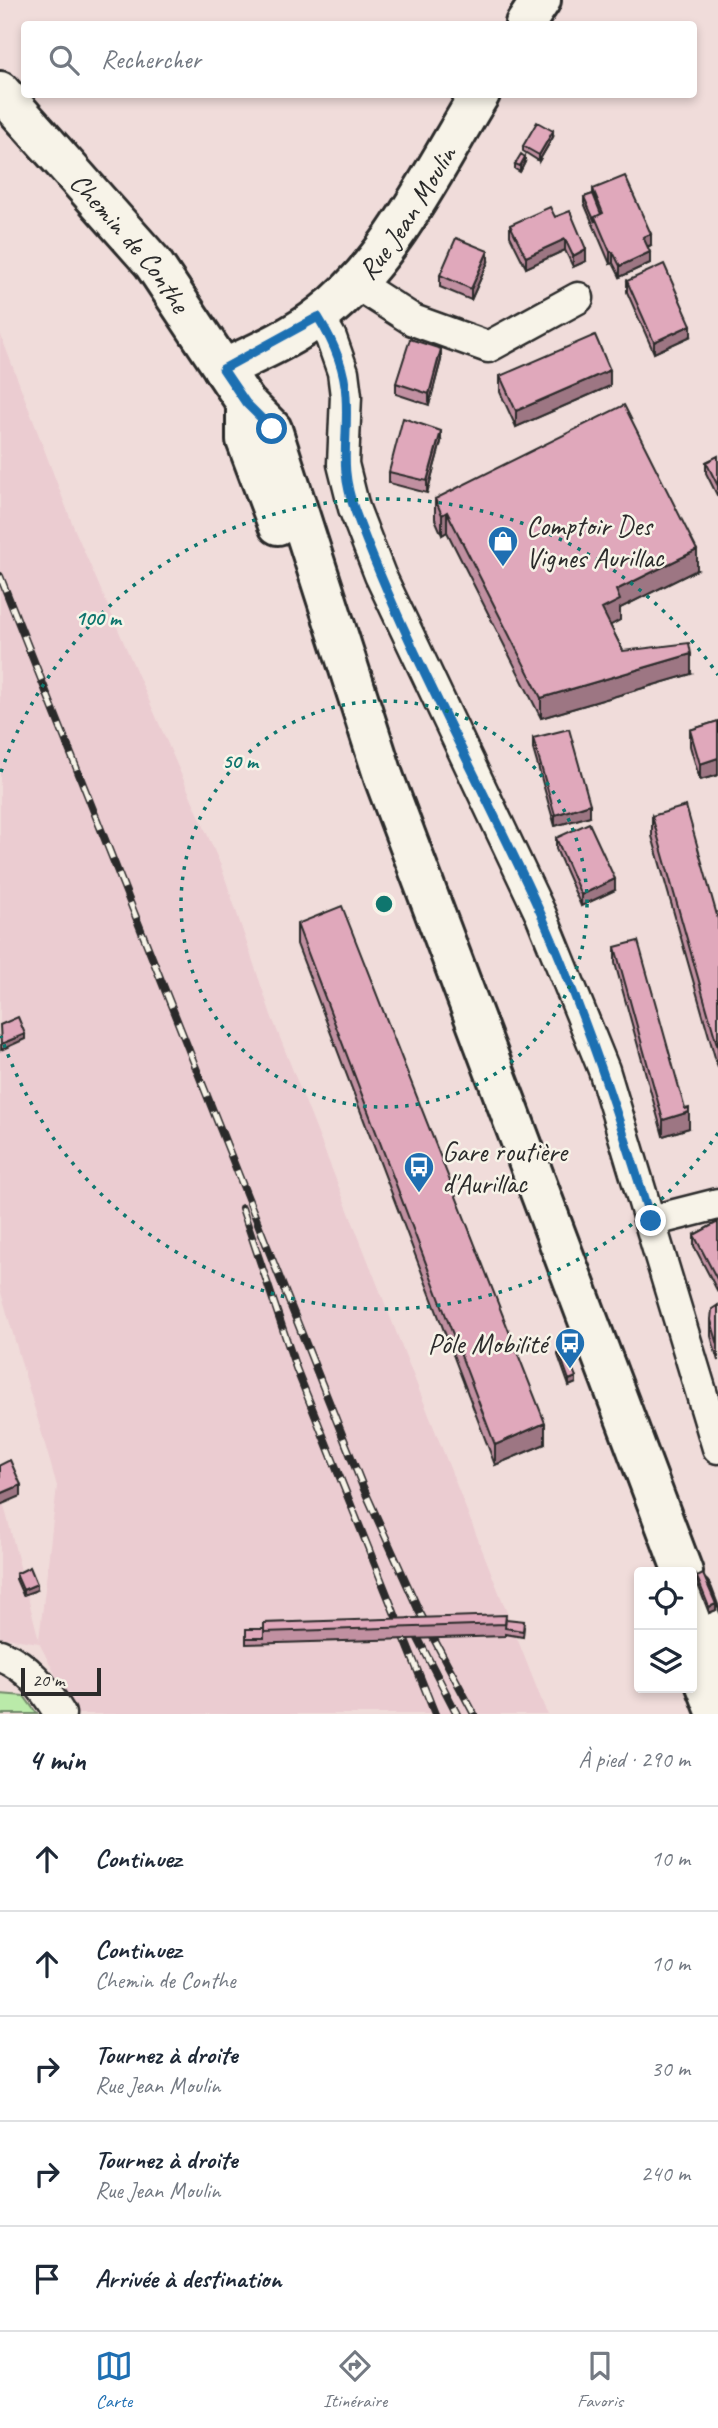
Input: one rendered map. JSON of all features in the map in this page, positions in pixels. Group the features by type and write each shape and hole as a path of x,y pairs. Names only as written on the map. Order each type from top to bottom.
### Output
{"street":[{"path":"527,21 541,0"},
{"name":"Chemin de Conthe","path":"0,91 153,264 246,403 272,429 278,442 384,778 681,1567"},
{"name":"Rue Jean Moulin","path":"223,369 318,317 355,283 389,241 478,98"},
{"path":"355,283 413,320 488,347 578,298"},
{"path":"318,317 331,338 343,372 346,396 343,464 354,508 380,575 541,915 604,1070 718,1448"},
{"path":"246,403 249,451 288,555 360,787 660,1567"},
{"path":"651,1221 718,1204"},
{"path":"697,1608 718,1665"},
{"path":"8,1659 41,1683 60,1714"},
{"path":"697,1662 718,1714"}],"shaded area":[{"path":"0,333 74,528 221,866 271,1015 547,1714 76,1714 39,1643 0,1637 0,1490 39,1640 57,1486 0,1289"}],"green space":[{"path":"0,1694 24,1696 37,1714 0,1714"}],"building":[{"path":"537,122 553,131 539,155 523,146"},
{"path":"521,154 525,157 520,166 515,164"},
{"path":"625,176 651,234 643,237 650,252 620,266 613,252 610,252 595,217 603,213 593,189"},
{"path":"593,194 601,214 595,217 595,222 584,197"},
{"path":"550,207 555,217 570,211 586,249 573,256 565,239 526,257 510,225"},
{"path":"456,238 488,251 471,289 440,275"},
{"path":"664,264 691,325 654,342 627,281"},
{"path":"595,335 610,370 516,411 500,376"},
{"path":"410,339 441,349 429,394 396,383"},
{"path":"624,405 697,550 616,590 620,600 602,609 623,651 689,643 691,654 541,698 447,512 442,515 435,499"},
{"path":"403,418 441,431 427,481 389,472"},
{"path":"718,456 718,486 706,462"},
{"path":"718,721 718,758 700,764 690,730"},
{"path":"569,729 590,804 555,815 533,738"},
{"path":"686,806 718,919 718,1048 652,816"},
{"path":"589,823 615,879 581,895 556,838"},
{"path":"342,906 545,1423 495,1445 297,924"},
{"path":"638,941 685,1109 689,1108 689,1112 663,1120 615,947"},
{"path":"18,1017 25,1034 1,1044 0,1025"},
{"path":"718,1222 718,1281 694,1235"},
{"path":"718,1305 718,1345 711,1320 712,1309"},
{"path":"564,1347 576,1377 569,1380 558,1349"},
{"path":"10,1460 21,1485 0,1494 0,1465"},
{"path":"30,1567 37,1584 23,1590 16,1574"},
{"path":"703,1574 716,1604 709,1607 697,1577"},
{"path":"506,1615 505,1624 264,1632 264,1623"},
{"path":"506,1619 524,1621 523,1631 505,1628"},
{"path":"246,1629 264,1629 264,1638 246,1638"}],"railway":[{"path":"0,576 363,1487 419,1611 474,1714"},
{"path":"242,1208 296,1368 435,1714"},
{"path":"409,1621 457,1714"}],"place":[{"name":"Comptoir Des Vignes Aurillac","path":"503,568"},
{"name":"Gare routière d'Aurillac","path":"419,1194"},
{"name":"Pôle Mobilité","path":"570,1370"}],"route":[{"path":"272,429 246,403 223,369 268,348 318,317 331,338 343,372 346,396 343,464 354,508 380,575 541,915 604,1070 651,1221"}]}
